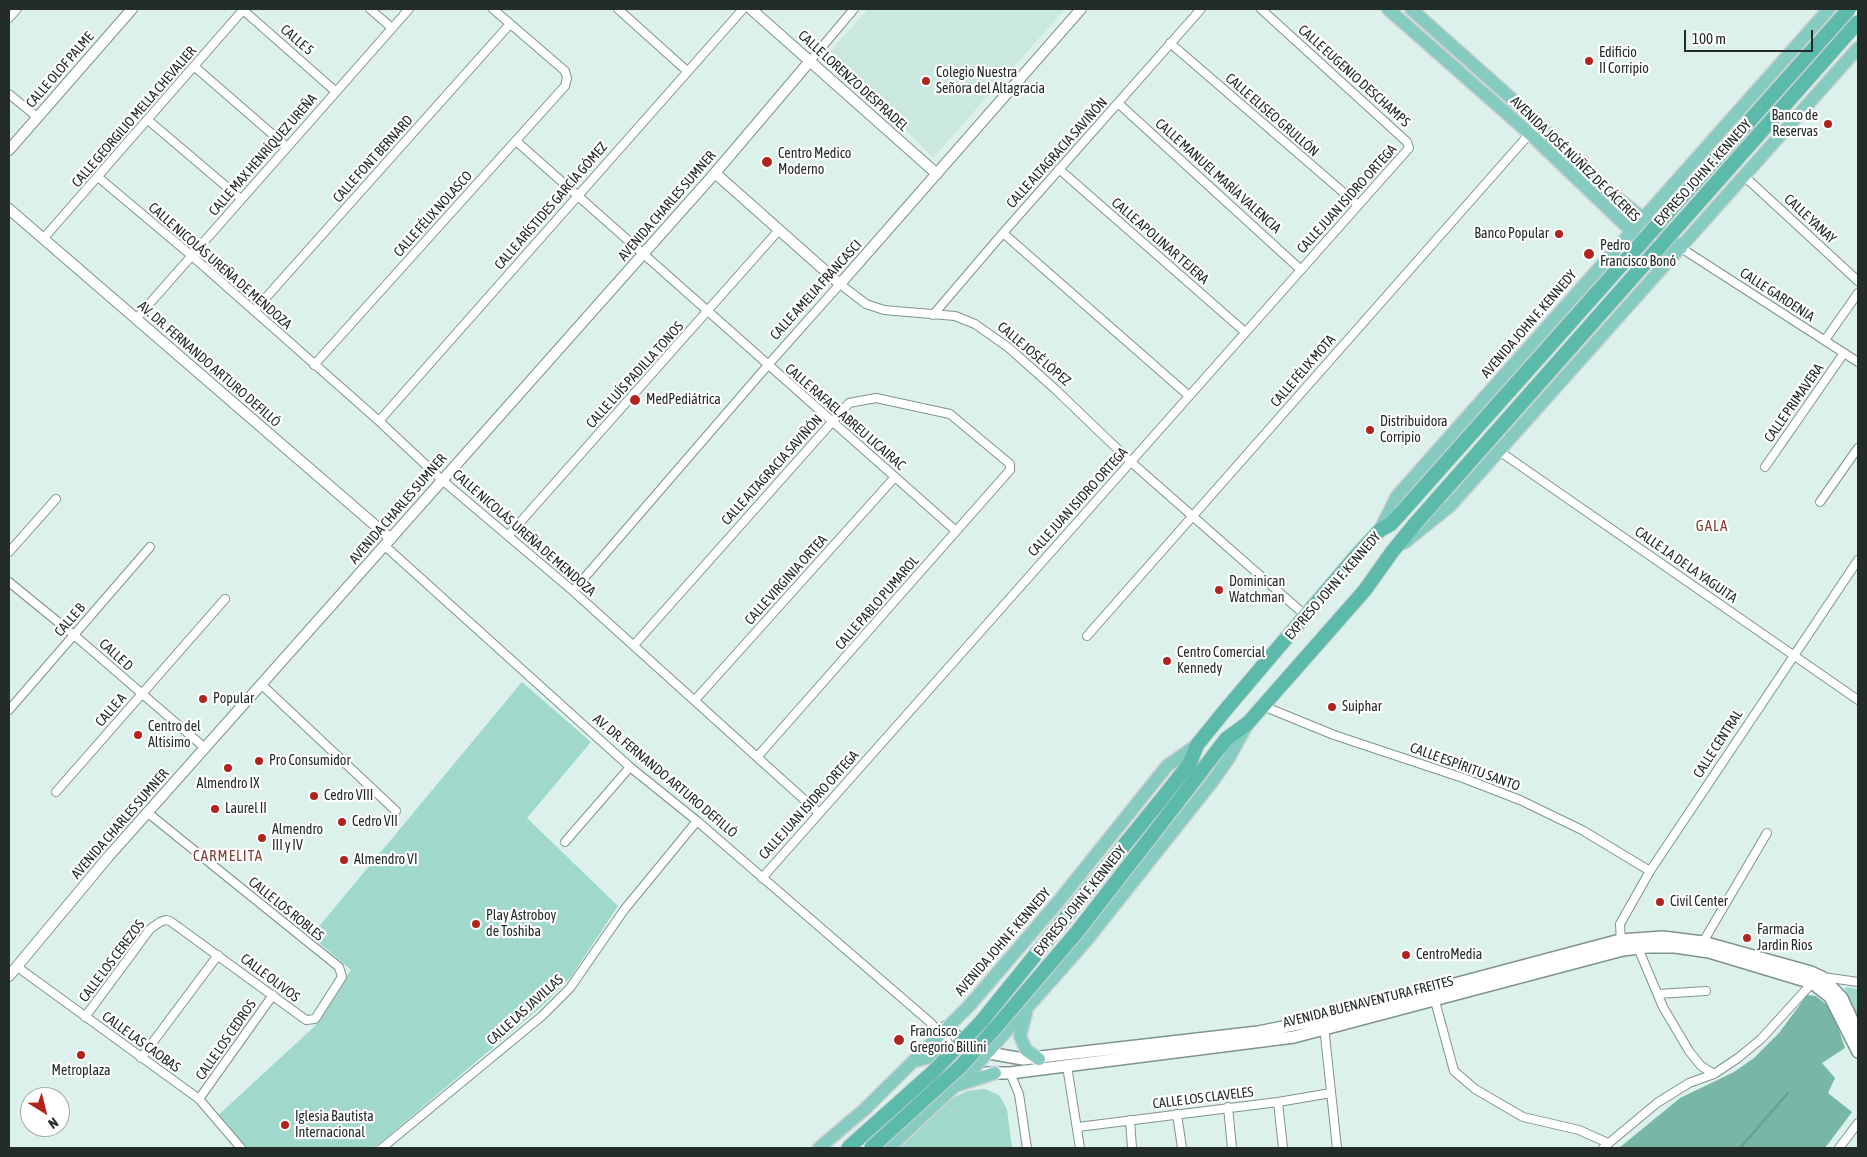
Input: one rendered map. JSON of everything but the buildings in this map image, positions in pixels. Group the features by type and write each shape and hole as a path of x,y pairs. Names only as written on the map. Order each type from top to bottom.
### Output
{"highway":[{"name":"EXPRESO JOHN F. KENNEDY","path":"848,1148 933,1072 980,1022 1190,763 1197,745 1305,615 1380,530 1391,524 1400,514 1849,9"},
{"name":"EXPRESO JOHN F. KENNEDY","path":"871,1148 960,1066 997,1026 1077,932 1226,739 1248,723 1263,706 1365,590 1414,525 1858,22"}],"main road":[{"name":"AVENIDA JOSÉ NÚÑEZ DE CÁCERES","path":"1388,9 1530,134 1630,232 1646,245 1660,251 1681,248"},
{"name":"AVENIDA JOHN F. KENNEDY","path":"1380,530 1397,496 1829,9"},
{"name":"AVENIDA JOSÉ NÚÑEZ DE CÁCERES","path":"1417,11 1598,183 1681,248"},
{"path":"1392,552 1450,506 1858,48"},
{"path":"1674,183 1664,209 1669,220 1680,228 1691,226 1708,217"},
{"path":"1602,264 1622,251 1629,249 1641,254 1648,263 1649,270 1640,294"},
{"path":"889,1148 972,1069 1086,941 1160,850 1224,766 1248,723"},
{"name":"AVENIDA JOHN F. KENNEDY","path":"819,1148 865,1109 969,1006 1058,902 1167,766 1197,745"},
{"name":"AVENIDA BUENAVENTURA FREITES","path":"972,1069 1010,1073 1270,1040 1621,945 1662,937 1703,942 1811,972 1817,980"},
{"name":"AVENIDA BUENAVENTURA FREITES","path":"943,1030 972,1050 1008,1058 1040,1058 1285,1028 1324,1025 1435,1001 1621,945 1638,948 1675,947 1709,952 1817,980"},
{"path":"1817,980 1842,998 1858,1034"},
{"path":"1817,980 1830,997 1858,1052"},
{"path":"969,1006 968,1019 977,1032 990,1036 1003,1035"},
{"path":"1028,1007 1022,1022 1020,1036 1026,1050 1040,1058"},
{"path":"943,1030 959,1060 972,1069"},
{"path":"913,1062 935,1056 947,1060 951,1064 954,1074 952,1089"},
{"path":"952,1089 996,1073"}],"street":[{"path":"9,18 16,9"},
{"name":"CALLE OLOF PALME","path":"9,150 132,9"},
{"path":"370,9 392,28"},
{"name":"CALLE MAX HENRÍQUEZ UREÑA","path":"136,319 286,146 409,9"},
{"path":"493,9 510,24"},
{"path":"618,9 687,71"},
{"name":"CALLE ARÍSTIDES GARCÍA GÓMEZ","path":"380,421 576,196 743,9"},
{"name":"CALLE LORENZO DESPRADEL","path":"751,9 937,174"},
{"path":"810,61 854,9"},
{"name":"CALLE AMELIA FRANCASCI","path":"573,591 768,365 1081,9"},
{"name":"CALLE ALTAGRACIA SAVIÑÓN","path":"933,316 1003,233 1201,9"},
{"name":"CALLE EUGENIO DESCHAMPS","path":"1261,9 1408,142"},
{"name":"CALLE GEORGILIO MELLA CHEVALIER","path":"44,239 195,67 242,10"},
{"name":"CALLE 5","path":"242,10 335,91"},
{"name":"CALLE FÉLIX NOLASCO","path":"314,365 565,86 567,78 564,71 510,24"},
{"name":"CALLE FONT BERNARD","path":"254,312 510,24"},
{"name":"CALLE ELISEO GRULLÓN","path":"1170,43 1358,205"},
{"name":"AVENIDA CHARLES SUMNER","path":"9,976 148,813 715,173 810,61"},
{"path":"195,67 286,146"},
{"path":"9,94 37,117"},
{"name":"CALLE MANUEL MARÍA VALENCIA","path":"1118,103 1300,269"},
{"path":"148,120 241,200"},
{"name":"CALLE FÉLIX MOTA","path":"1087,636 1538,124"},
{"name":"CALLE RAFAEL ABREU LICAIRAC","path":"516,141 956,531"},
{"name":"CALLE JUAN ISIDRO ORTEGA","path":"762,878 1409,148 1408,142"},
{"name":"CALLE APOLINAR TEJERA","path":"1059,169 1244,332"},
{"name":"CALLE JOSÉ LÓPEZ","path":"715,173 840,284 866,304 884,310 933,316 955,316 975,324 1009,348 1056,389 1131,462 1305,615"},
{"name":"CALLE YANAY","path":"1744,176 1858,281"},
{"name":"CALLE NICOLÁS UREÑA DE MENDOZA","path":"98,177 192,256 380,421 442,480 573,591 758,756 819,814"},
{"name":"AV. DR. FERNANDO ARTURO DEFILLÓ","path":"9,209 388,542 630,767 697,821 931,1024 943,1030"},
{"name":"CALLE LUÍS PADILLA TONOS","path":"508,536 780,230"},
{"path":"1003,233 1188,396"},
{"name":"CALLE GARDENIA","path":"1681,248 1858,362"},
{"path":"1825,340 1858,293"},
{"name":"CALLE PRIMAVERA","path":"1765,467 1844,353"},
{"name":"CALLE ALTAGRACIA SAVIÑÓN","path":"634,645 849,403 876,398 941,410 959,420 1010,464"},
{"path":"1820,502 1858,448"},
{"name":"CALLE 1A DE LA YAGUITA","path":"1499,451 1858,700"},
{"name":"CALLE PABLO PUMAROL","path":"758,756 1010,470 1010,464"},
{"name":"CALLE VIRGINIA ORTEA","path":"695,700 895,477"},
{"path":"9,552 56,499"},
{"name":"CALLE B","path":"9,710 150,547"},
{"name":"CALLE CENTRAL","path":"1621,945 1620,924 1650,871 1793,654 1858,560"},
{"name":"CALLE D","path":"9,582 74,635 205,748"},
{"name":"CALLE A","path":"56,792 225,600"},
{"path":"262,685 396,812"},
{"name":"CALLE ESPÍRITU SANTO","path":"1263,706 1334,735 1463,778 1520,800 1582,830 1650,871"},
{"path":"565,842 630,767"},
{"name":"CALLE LOS ROBLES","path":"148,813 339,967"},
{"name":"CALLE LAS JAVILLAS","path":"382,1148 542,1016 570,988 624,910 697,821"},
{"path":"1703,942 1766,833"},
{"name":"CALLE OLIVOS","path":"160,922 170,921 306,1020 315,1019 341,980 342,972 339,967"},
{"name":"CALLE LOS CEREZOS","path":"85,1017 150,929 160,922"},
{"path":"1638,948 1658,994 1689,1051 1702,1066 1714,1074"},
{"path":"141,1058 218,955"},
{"name":"CALLE LAS CAOBAS","path":"16,966 199,1100 215,1115 241,1148"},
{"path":"1435,1001 1454,1071 1475,1090 1523,1117 1579,1130 1605,1146 1657,1103 1689,1083 1714,1074 1738,1058 1761,1038 1817,980 1858,982"},
{"path":"1658,994 1706,991"},
{"name":"CALLE LOS CEDROS","path":"199,1100 273,996"},
{"path":"1324,1025 1337,1148"},
{"path":"1066,1066 1078,1127 1080,1148"},
{"path":"1010,1073 1019,1094 1027,1148"},
{"name":"CALLE LOS CLAVELES","path":"1078,1127 1278,1102 1330,1093"},
{"path":"1278,1102 1282,1148"},
{"path":"1228,1107 1232,1148"},
{"path":"1177,1114 1182,1148"},
{"path":"1130,1120 1132,1148"},
{"path":"1839,1148 1858,1123"}],"shaded area":[{"name":"Colegio Nuestra Señora del Altagracia","path":"868,9 1065,9 933,158 878,101 822,61"}],"green space":[{"path":"522,682 591,742 527,818 618,906 571,977 542,1006 374,1148 240,1148 213,1120 315,1026 351,970 311,936"},
{"path":"1846,987 1858,989 1858,1033 1841,995"},
{"path":"1807,995 1816,996 1828,1006 1836,1021 1845,1048 1822,1063 1835,1078 1828,1093 1852,1112 1825,1148 1619,1148 1680,1098 1734,1072 1754,1058 1779,1033"},
{"path":"985,1089 999,1095 1007,1109 1012,1148 898,1148 951,1099 967,1091"}],"waterway":[{"path":"1740,1148 1788,1093"}],"place":[{"name":"Edificio II Corripio","path":"1589,61"},
{"name":"Colegio Nuestra Señora del Altagracia","path":"926,81"},
{"name":"Banco de Reservas","path":"1828,124"},
{"name":"Centro Medico Moderno","path":"767,162"},
{"name":"Banco Popular","path":"1559,234"},
{"name":"Pedro Francisco Bonó","path":"1589,254"},
{"name":"MedPediátrica","path":"635,400"},
{"name":"Distribuidora Corripio","path":"1370,430"},
{"name":"Dominican Watchman","path":"1219,590"},
{"name":"Centro Comercial Kennedy","path":"1167,661"},
{"name":"Popular","path":"203,699"},
{"name":"Suiphar","path":"1332,707"},
{"name":"Centro del Altisimo","path":"138,735"},
{"name":"Pro Consumidor","path":"259,761"},
{"name":"Almendro IX","path":"228,768"},
{"name":"Cedro VIII","path":"314,796"},
{"name":"Laurel II","path":"215,809"},
{"name":"Cedro VII","path":"342,822"},
{"name":"Almendro III y IV","path":"262,838"},
{"name":"Almendro VI","path":"344,860"},
{"name":"Civil Center","path":"1660,902"},
{"name":"Play Astroboy de Toshiba","path":"476,924"},
{"name":"Farmacia Jardin Rios","path":"1747,938"},
{"name":"CentroMedia","path":"1406,955"},
{"name":"Francisco Gregorio Billini","path":"899,1040"},
{"name":"Metroplaza","path":"81,1055"},
{"name":"Iglesia Bautista Internacional","path":"285,1125"}],"district":[{"name":"GALA","path":"1712,526"},
{"name":"CARMELITA","path":"228,856"}]}
